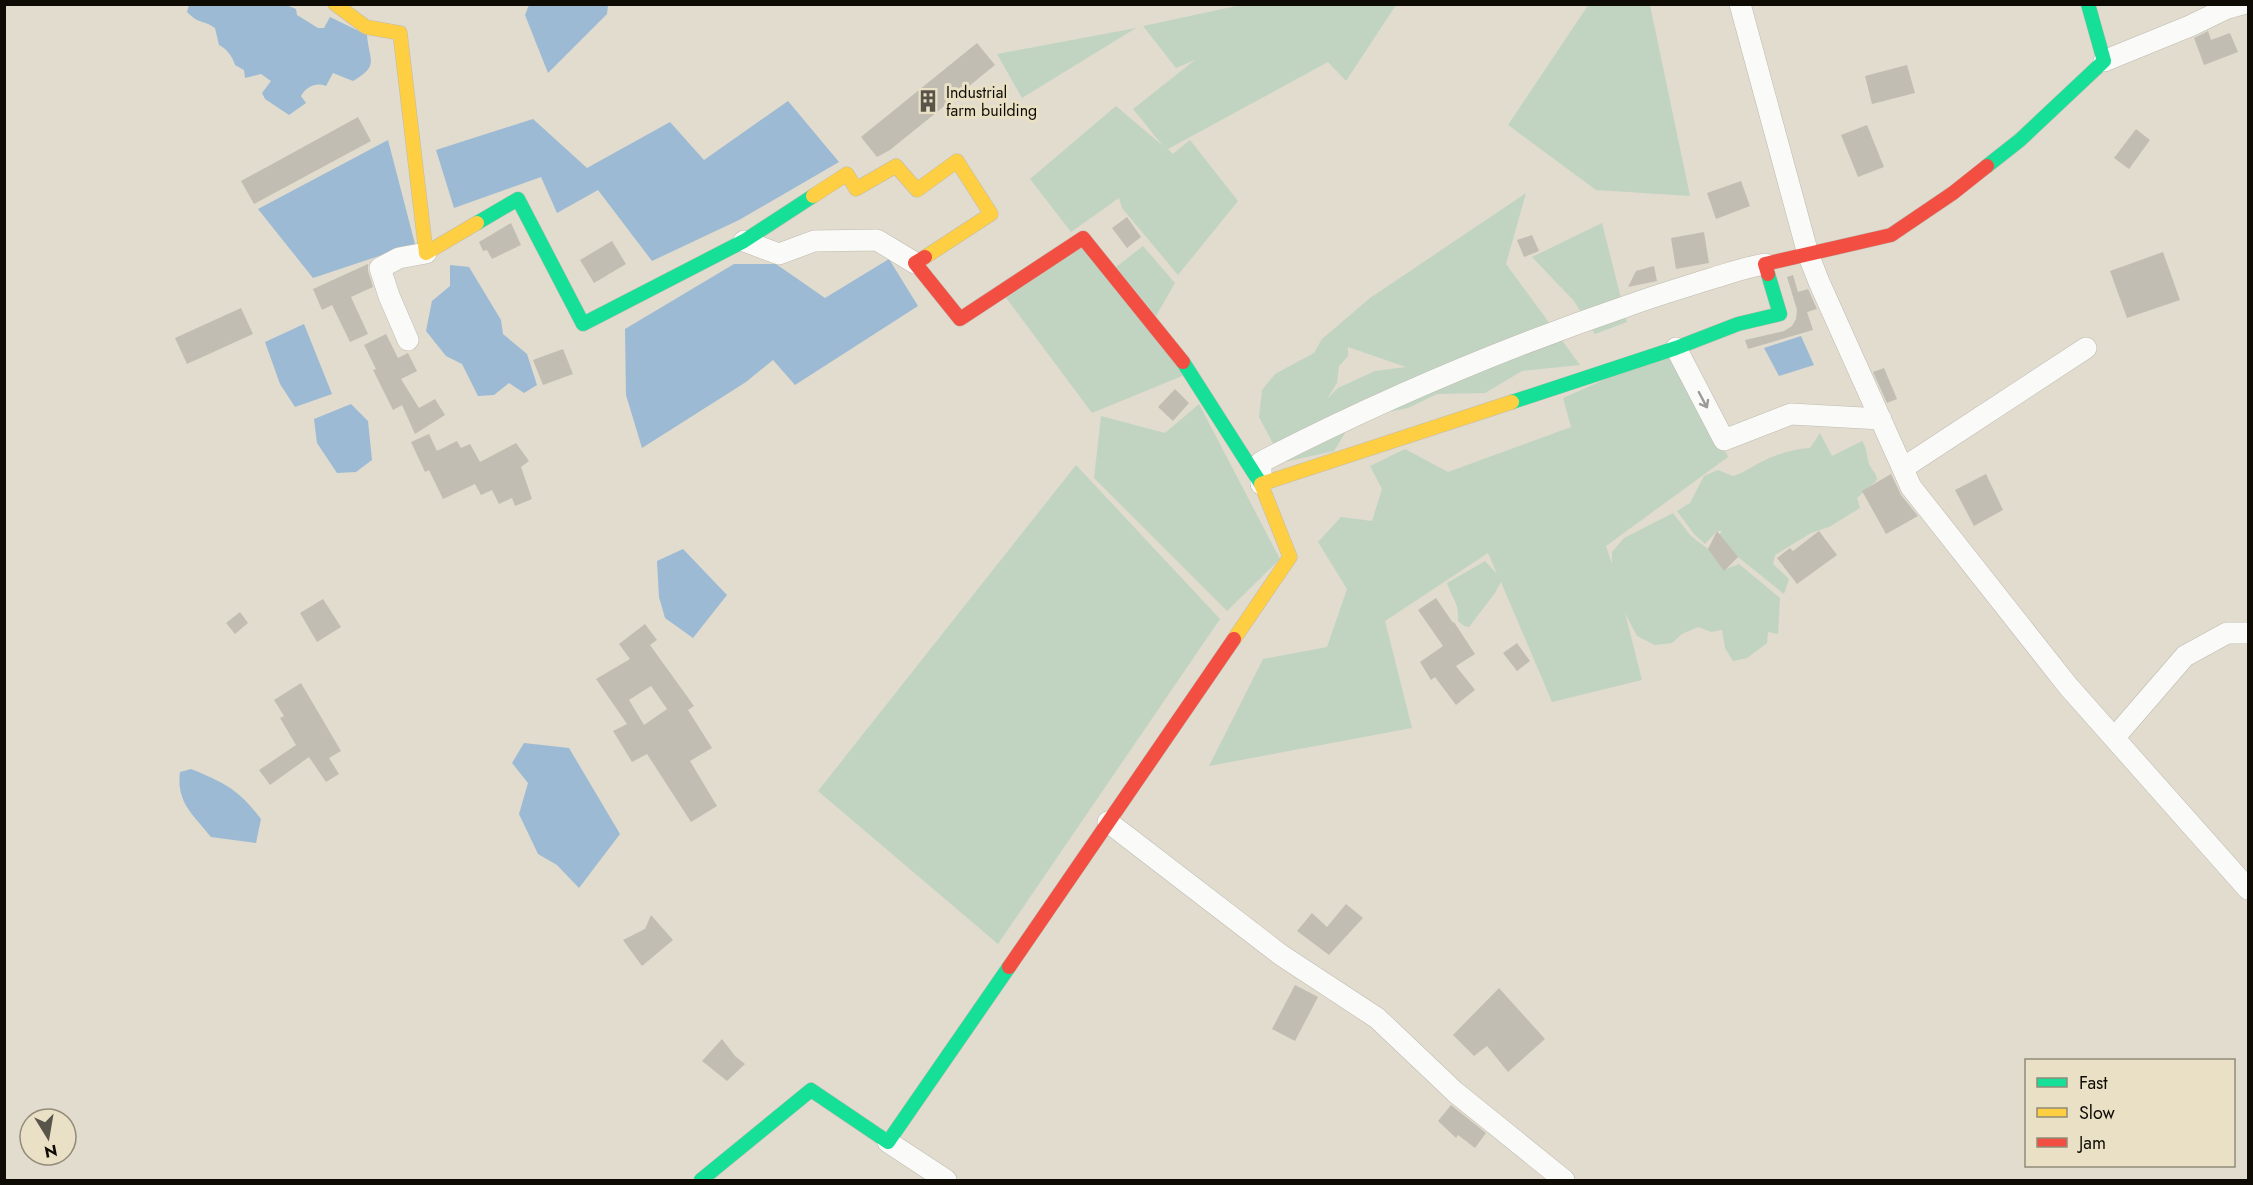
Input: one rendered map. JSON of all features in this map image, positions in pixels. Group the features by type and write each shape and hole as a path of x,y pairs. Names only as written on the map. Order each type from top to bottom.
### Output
{"street":[{"path":"335,4 366,27 399,33 426,252"},
{"path":"1740,4 1808,254 1911,487 2068,686 2248,889"},
{"path":"2088,4 2104,61"},
{"path":"1261,484 1261,462 1322,430 1412,390 1572,325 1747,267 1891,235 1953,193 2020,140 2104,61 2225,9 2243,4"},
{"path":"408,340 380,268 399,258 426,252 518,199 583,324 744,241 847,174 856,189 896,166 917,190 957,161 991,214 915,263"},
{"path":"744,241 779,254 814,242 876,240 915,263 960,319 1083,238 1190,370 1261,484 1290,557 888,1142"},
{"path":"1261,484 1676,348 1738,324 1780,314 1765,264"},
{"path":"1676,348 1724,440 1791,414 1881,419"},
{"path":"1903,468 2086,348"},
{"path":"2115,737 2185,656 2227,633 2248,633"},
{"path":"1108,822 1281,955 1377,1018 1455,1092 1564,1180"},
{"path":"701,1180 811,1090 946,1180"}],"green space":[{"path":"1589,4 1650,5 1690,196 1596,190 1508,125"},
{"path":"1241,5 1396,5 1346,81 1328,62 1168,149 1173,154 1190,140 1238,201 1178,275 1122,208 1119,198 1071,232 1030,179 1116,106 1163,146 1133,109 1195,60 1176,68 1143,26"},
{"path":"1136,28 1022,98 997,54"},
{"path":"1526,193 1506,264 1580,365 1522,371 1485,393 1437,394 1408,408 1368,416 1350,425 1334,451 1280,463 1277,451 1259,417 1262,390 1275,374 1314,353 1322,339 1370,298","holes":["1348,347 1406,367 1375,371 1338,388 1327,399 1337,383 1339,366 1348,356"]},
{"path":"1602,223 1627,322 1595,334 1574,301 1532,257"},
{"path":"1079,243 1187,374 1092,413 1004,295"},
{"path":"1143,246 1175,283 1156,316 1116,267"},
{"path":"1676,348 1728,457 1606,546 1612,564 1612,552 1624,538 1673,513 1691,536 1708,549 1722,531 1717,531 1705,544 1694,534 1677,511 1690,503 1704,476 1718,470 1733,476 1777,455 1810,448 1820,433 1832,456 1862,441 1870,466 1876,475 1877,480 1857,498 1860,508 1829,527 1811,533 1775,555 1773,564 1789,579 1784,594 1738,557 1726,569 1739,564 1780,598 1778,634 1768,632 1767,643 1747,658 1733,661 1725,648 1722,630 1711,632 1698,627 1682,634 1672,643 1655,645 1637,636 1625,613 1642,680 1552,702 1501,582 1469,627 1458,621 1457,605 1447,583 1485,561 1497,574 1488,553 1385,621 1412,728 1209,766 1263,659 1327,647 1347,589 1318,542 1341,517 1372,521 1382,489 1370,466 1405,449 1448,472 1571,427 1563,398"},
{"path":"1199,404 1280,559 1227,611 1094,478 1101,416 1165,433"},
{"path":"1076,465 1220,619 998,944 818,791"}],"water":[{"path":"529,4 608,5 607,14 548,73 525,15"},
{"path":"189,5 286,5 296,9 297,15 318,28 324,28 330,17 367,35 371,57 370,66 353,81 333,73 326,86 315,85 306,90 301,96 306,103 289,115 265,99 262,93 271,81 261,74 245,78 244,70 235,65 229,53 219,45 215,28 191,16 187,12"},
{"path":"788,101 839,162 739,220 652,261 598,190 557,213 541,177 454,208 436,150 533,119 587,168 670,122 704,160"},
{"path":"388,140 415,244 313,278 258,209"},
{"path":"889,259 918,306 795,385 773,360 746,382 642,448 626,395 625,329 734,264 776,264 825,298"},
{"path":"450,265 469,267 501,320 503,334 527,354 537,385 524,393 509,383 494,395 478,396 462,364 446,356 426,331 432,301 450,286"},
{"path":"304,324 332,394 295,407 280,384 265,342"},
{"path":"1801,336 1814,365 1779,376 1764,348"},
{"path":"351,404 368,421 372,460 356,472 337,473 317,443 314,419"},
{"path":"683,549 727,595 693,638 665,618 659,597 657,561"},
{"path":"524,743 569,748 620,834 579,888 557,865 538,854 519,814 528,783 512,763"},
{"path":"191,769 230,788 253,809 261,819 256,843 211,837 188,808 181,792 180,772"}],"building":[{"path":"2208,31 2211,40 2230,33 2238,52 2204,65 2194,38"},
{"name":"Industrial farm building","path":"977,43 995,65 890,150 877,157 861,137"},
{"path":"1907,65 1915,93 1872,104 1865,76"},
{"path":"358,117 371,141 254,204 241,181"},
{"path":"1867,125 1884,167 1858,177 1841,135"},
{"path":"2136,129 2150,140 2129,169 2114,158"},
{"path":"1741,181 1750,206 1716,219 1707,193"},
{"path":"1127,217 1141,237 1127,248 1112,228"},
{"path":"511,223 521,245 492,259 487,250 483,251 479,242"},
{"path":"1704,232 1709,263 1676,269 1671,238"},
{"path":"1532,235 1539,251 1524,257 1517,240"},
{"path":"612,241 626,264 594,283 580,260"},
{"path":"2163,252 2180,300 2127,318 2110,271"},
{"path":"368,264 373,287 351,297 368,334 350,342 332,305 322,310 313,289"},
{"path":"1654,266 1657,281 1628,287 1636,271"},
{"path":"1793,275 1798,292 1808,289 1817,309 1807,312 1813,330 1748,349 1745,340 1784,331 1792,326 1797,310 1787,277"},
{"path":"241,308 253,334 187,364 175,338"},
{"path":"386,334 398,358 408,353 417,371 401,379 419,408 435,399 445,415 415,434 402,405 393,410 373,370 376,369 364,345"},
{"path":"563,349 573,374 543,385 533,360"},
{"path":"1884,368 1897,399 1887,403 1873,372"},
{"path":"1175,389 1189,403 1173,421 1158,407"},
{"path":"429,434 437,451 457,441 461,448 470,444 480,462 516,443 529,461 521,467 532,499 515,506 512,498 499,504 492,490 481,495 475,484 443,499 429,470 425,472 411,442"},
{"path":"1891,474 1901,495 1918,516 1886,534 1862,491"},
{"path":"1986,474 2003,510 1974,526 1955,490"},
{"path":"1717,531 1738,557 1724,571 1708,549"},
{"path":"1819,531 1837,555 1797,584 1777,558 1790,548 1793,551"},
{"path":"1436,598 1475,654 1456,666 1475,690 1456,705 1435,677 1431,680 1420,662 1443,646 1418,610"},
{"path":"323,599 341,627 317,642 300,613"},
{"path":"240,612 248,623 235,634 226,623"},
{"path":"645,624 657,640 650,645 694,706 688,710 712,748 690,761 717,806 691,822 647,754 632,762 613,731 627,724 596,679 630,659 619,644","holes":["651,686 667,709 644,725 629,700"]},
{"path":"1517,643 1530,661 1517,671 1503,653"},
{"path":"301,683 341,751 329,758 339,774 326,782 309,757 270,785 259,770 296,745 280,718 284,716 274,700"},
{"path":"1346,904 1363,918 1329,955 1297,931 1312,913 1327,927"},
{"path":"651,915 673,940 642,966 623,940 645,929"},
{"path":"1295,985 1318,997 1295,1041 1272,1029"},
{"path":"1499,988 1545,1039 1508,1072 1487,1046 1474,1056 1453,1035"},
{"path":"722,1039 735,1056 745,1064 727,1081 702,1061"},
{"path":"1451,1105 1486,1133 1475,1148 1458,1135 1456,1138 1438,1121"}],"traffic: fast":[{"path":"1987,166 2020,140 2104,61 2088,4"},
{"path":"477,223 518,199 583,324 744,241 813,196"},
{"path":"1512,402 1676,348 1738,324 1780,314 1768,274"},
{"path":"1183,362 1261,484"},
{"path":"701,1180 811,1090 888,1142 1009,967"}],"traffic: slow":[{"path":"335,4 366,27 400,33 426,253 477,223"},
{"path":"813,196 847,174 856,189 896,166 917,190 957,161 991,214 925,257"},
{"path":"1234,639 1290,557 1261,484 1512,402"}],"traffic: jam":[{"path":"1768,274 1765,264 1891,235 1953,193 1987,166"},
{"path":"925,257 915,263 960,319 1083,238 1183,362"},
{"path":"1009,967 1234,639"}],"place":[{"name":"Industrial farm building","path":"928,101"}]}
